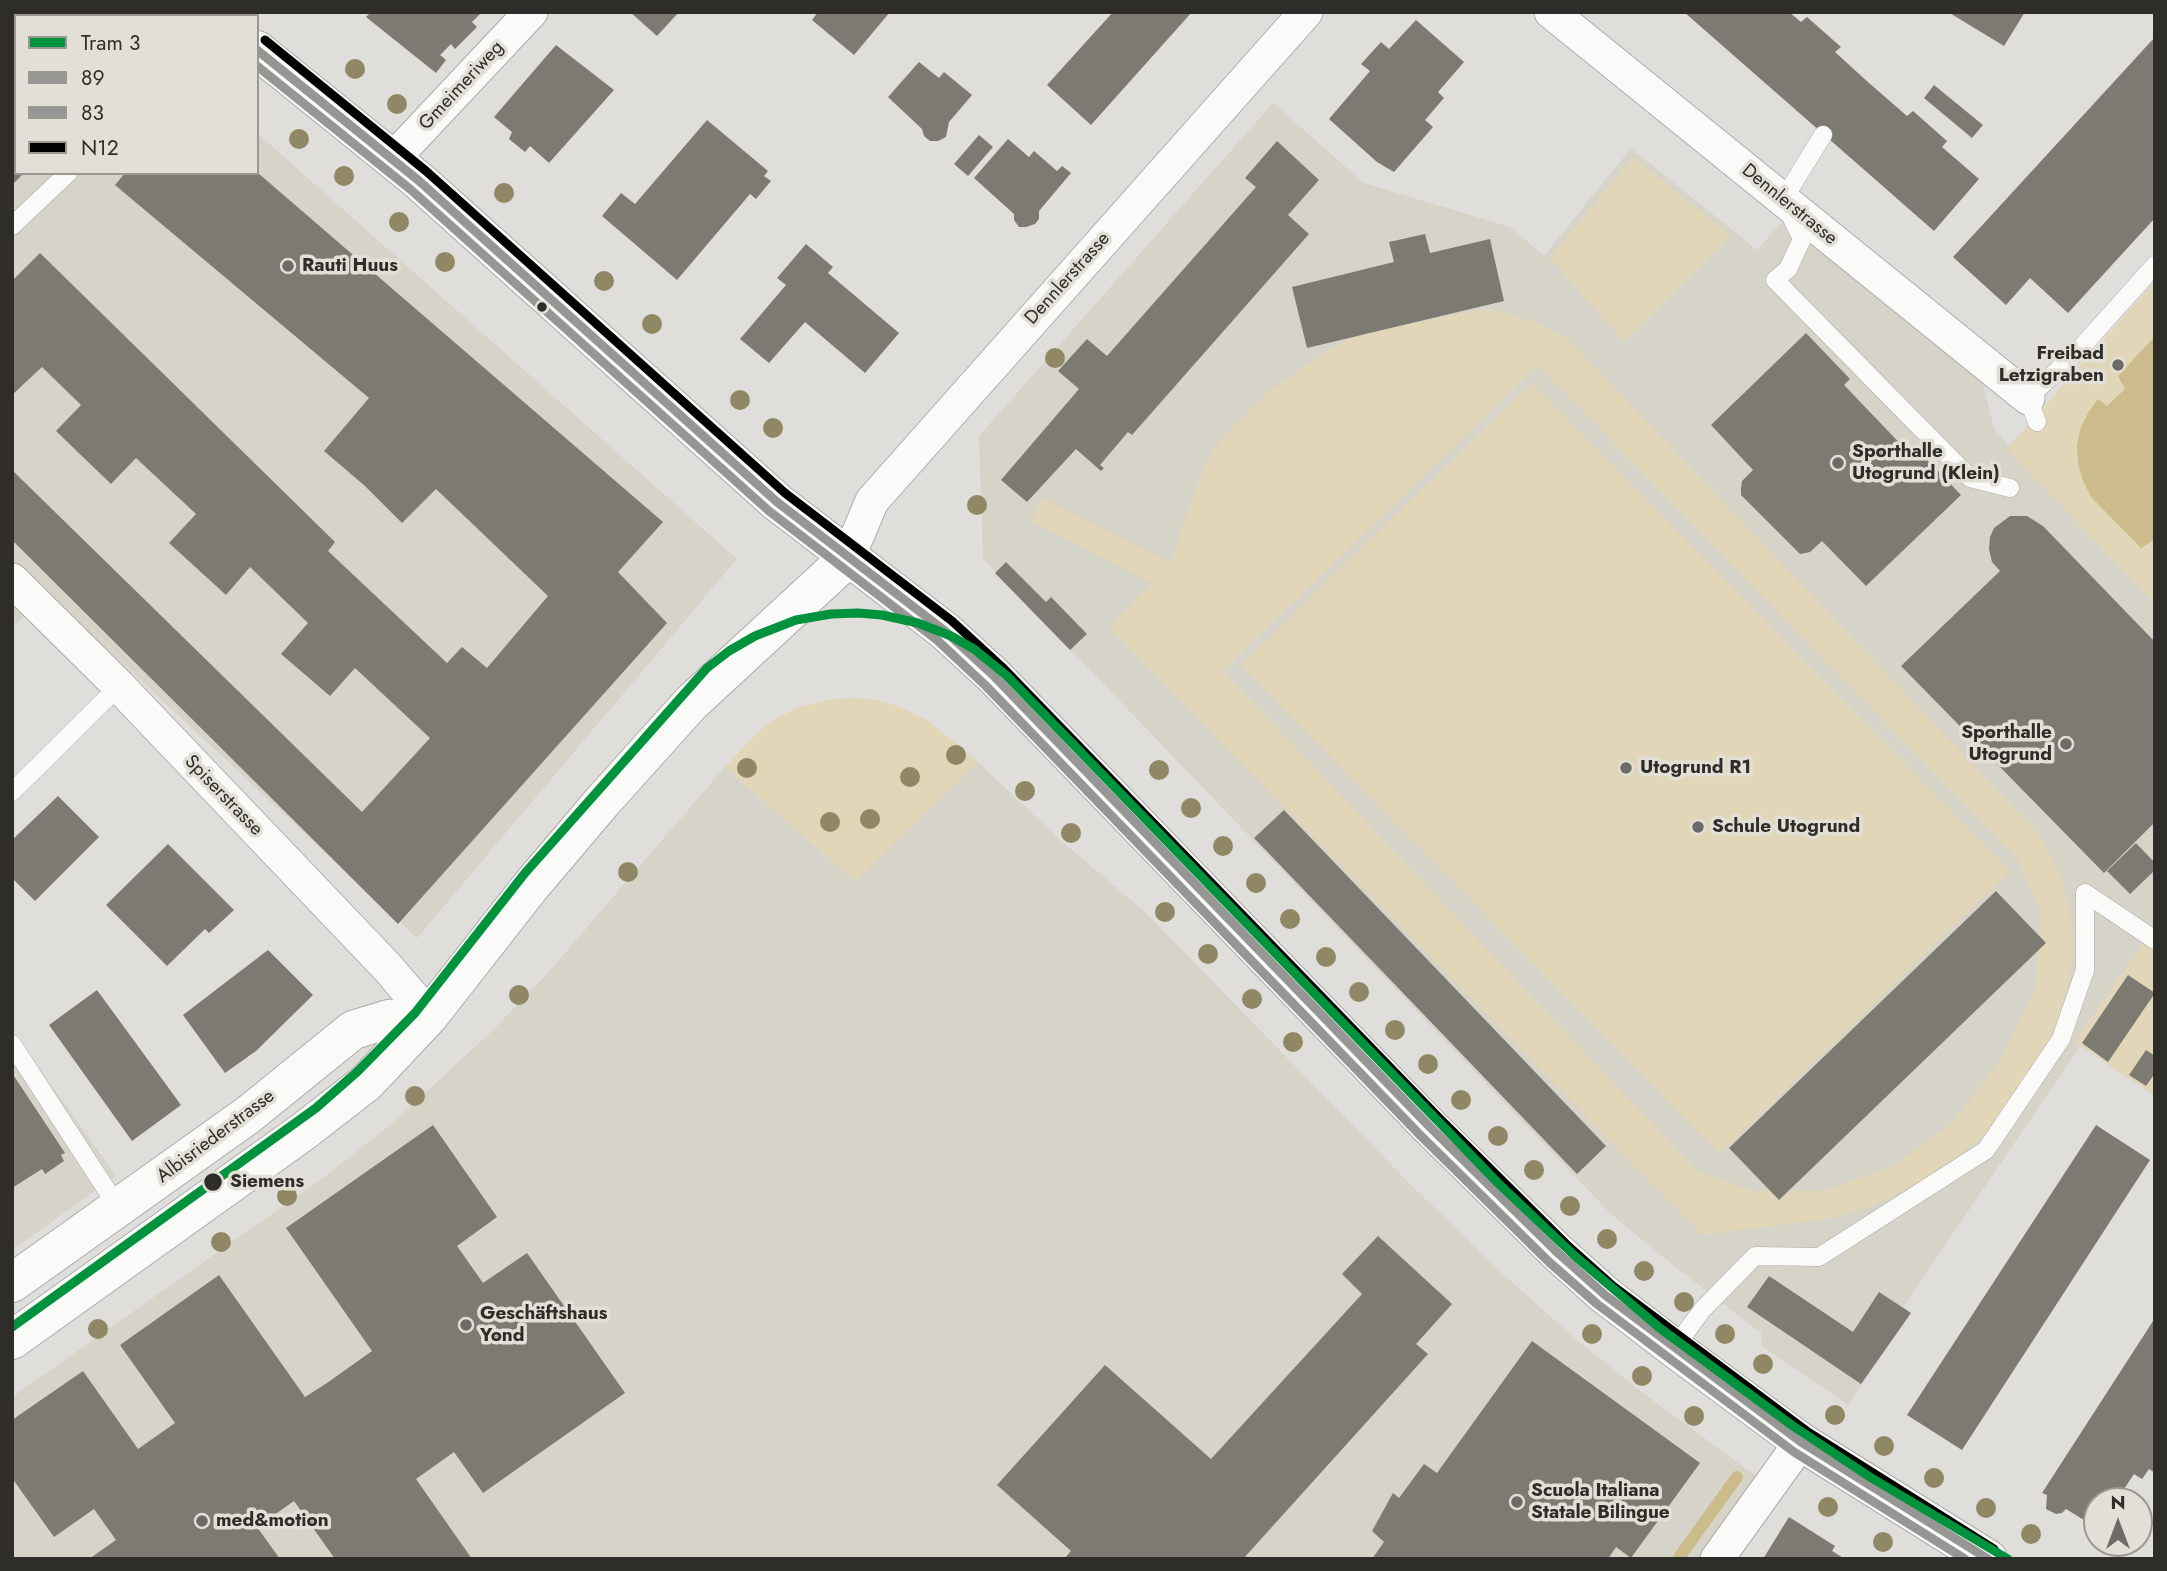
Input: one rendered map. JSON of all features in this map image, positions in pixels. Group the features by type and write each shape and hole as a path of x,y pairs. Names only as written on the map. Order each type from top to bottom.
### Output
{"main road":[{"path":"259,52 418,180 777,502 945,631 994,676 1430,1127 1558,1253 1605,1295 1801,1441 1979,1557"},
{"path":"12,1340 367,1082 429,1016 530,887 691,703 848,558"},
{"name":"Albisriederstrasse","path":"12,1283 248,1115 354,1030 389,1019 429,1016"}],"street":[{"name":"Gmeimeriweg","path":"393,160 531,12"},
{"name":"Dennlerstrasse","path":"848,558 872,501 1306,12"},
{"name":"Dennlerstrasse","path":"1551,12 1783,200 2032,410"},
{"name":"Spiserstrasse","path":"12,580 119,686 378,958 429,1016"},
{"path":"1717,1559 1801,1441"}],"lane":[{"path":"1823,135 1783,200 1802,239 1788,269 1775,280 1970,478 2011,488"},
{"path":"12,226 66,175"},
{"path":"2032,410 2077,352 2155,265"},
{"path":"12,792 119,686"},
{"path":"1674,1349 1716,1295 1755,1256 1819,1257 1986,1150 2061,1039 2085,970 2085,893 2155,940"},
{"path":"12,1044 119,1209"}],"shaded area":[{"path":"12,12 123,14 14,14 14,175 259,175 259,135 737,559 417,938 48,594 12,627"},
{"name":"Schule Utogrund","path":"1273,103 1364,183 1510,227 1544,256 1631,148 1757,250 1783,221 1982,381 1994,429 2155,597 2155,936 1903,1307 1911,1313 1848,1405 1762,1346 1761,1333 1612,1215 983,558 979,436"},
{"path":"1633,157 1731,236 1624,342 1550,258"},
{"name":"Freibad Letzigraben","path":"2155,281 2155,604 2007,449"},
{"path":"1483,309 1537,323 1568,339 2038,833 2061,875 2070,911 2074,947 2069,981 2058,1022 2011,1103 1981,1138 1941,1170 1882,1202 1834,1218 1702,1235 1109,627 1152,583 1031,521 1043,498 1172,563 1204,467 1234,425 1270,391 1323,353 1358,334","holes":["1538,365 2017,858 2041,913 2036,987 2000,1061 1950,1125 1893,1166 1822,1191 1754,1191 1697,1171 1223,671"]},
{"path":"2155,336 2155,539 2141,548 2091,497 2078,464 2077,446 2080,429 2088,413 2098,399 2107,406 2125,389 2118,376"},
{"name":"Utogrund R1","path":"1532,383 2010,871 1720,1154 1241,665"},
{"path":"854,698 898,706 928,721 978,762 855,881 725,767 759,731 777,718 800,707 827,700"},
{"path":"978,762 1058,838 1146,913 1409,1183 1506,1277 1577,1340 1643,1393 1756,1476 1698,1559 12,1559 12,1397 323,1178 388,1127 489,1034 546,975 725,767 855,881"},
{"path":"2155,926 2155,1096 2075,1042"},
{"path":"12,1030 116,1176 12,1250"}],"building":[{"path":"12,12 31,12 32,14 14,14 14,175 22,175 12,185"},
{"path":"371,12 482,12 472,22 477,27 455,49 451,44 440,55 446,60 436,73 366,17"},
{"path":"630,12 679,12 657,36"},
{"path":"818,12 890,12 854,55 812,20"},
{"path":"1113,12 1192,12 1091,125 1047,85"},
{"path":"1684,12 1789,12 1801,22 1807,17 1841,47 1835,52 1907,116 1913,111 1947,141 1942,147 1979,179 1934,231"},
{"path":"1948,12 2025,12 2004,46"},
{"path":"1416,20 1464,62 1438,92 1444,98 1425,120 1433,127 1394,172 1377,162 1329,119 1370,71 1361,64 1381,42 1389,49"},
{"path":"2155,37 2155,218 2068,313 2030,278 2006,305 1953,257"},
{"path":"556,45 614,90 549,163 530,146 525,152 509,139 512,132 494,117"},
{"path":"919,62 939,78 944,72 972,95 949,122 946,137 938,141 930,141 924,136 922,129 888,97"},
{"path":"1934,85 1983,125 1972,138 1924,98"},
{"path":"707,120 768,171 764,176 771,181 756,199 750,194 677,280 602,216 621,193 635,204"},
{"path":"979,135 993,147 968,176 954,164"},
{"path":"1008,139 1029,157 1034,151 1057,171 1062,166 1071,173 1039,211 1039,219 1035,224 1026,227 1019,227 1014,220 1014,214 974,178"},
{"path":"1277,141 1319,180 1288,215 1309,234 1132,435 1128,432 1100,465 1104,468 1101,471 1076,449 1027,502 1001,480 1079,389 1058,371 1087,339 1107,356 1256,187 1245,178"},
{"path":"259,174 663,522 618,572 667,623 398,924 12,540 12,470 362,812 430,738 355,668 330,696 281,654 308,623 250,567 226,595 169,543 196,514 136,458 111,484 56,431 81,405 42,367 12,395 12,281 40,253 335,542 328,551 447,663 462,647 487,668 548,596 436,489 402,523 324,451 369,398 115,185 123,175"},
{"path":"1425,234 1430,253 1490,239 1504,301 1307,348 1292,287 1394,262 1389,242"},
{"path":"806,244 833,267 828,273 899,333 865,373 805,322 769,363 740,339 786,285 777,278"},
{"name":"Sporthalle Utogrund (Klein)","path":"1806,333 1850,379 1844,385 1911,455 1917,449 1961,495 1866,586 1822,541 1810,552 1800,554 1741,495 1742,481 1753,470 1711,425"},
{"name":"Sporthalle Utogrund","path":"2010,516 2027,516 2043,526 2155,642 2155,822 2104,873 1901,666 2000,571 1992,562 1990,537 1994,528"},
{"path":"1006,562 1046,602 1051,597 1087,634 1070,650 995,573"},
{"path":"58,796 99,837 35,901 12,878 12,840"},
{"path":"1284,810 1606,1146 1577,1174 1254,838"},
{"path":"2136,843 2155,863 2155,870 2130,894 2107,871"},
{"path":"168,844 234,910 209,933 205,929 167,966 106,905"},
{"path":"1996,891 2046,943 1779,1200 1729,1148"},
{"path":"268,950 313,995 256,1051 225,1073 183,1015"},
{"path":"2128,975 2155,993 2108,1062 2082,1043"},
{"path":"97,990 181,1105 132,1141 49,1025"},
{"path":"2146,1050 2155,1056 2155,1073 2146,1086 2129,1075"},
{"path":"12,1073 65,1153 61,1155 64,1161 45,1174 42,1169 12,1188"},
{"name":"Geschäftshaus Yond","path":"433,1125 497,1217 457,1246 483,1283 527,1253 625,1393 483,1493 454,1452 416,1479 472,1559 335,1559 294,1501 257,1527 280,1559 89,1559 116,1540 94,1509 54,1537 12,1478 12,1420 83,1371 138,1449 175,1423 120,1345 219,1275 305,1397 327,1383 372,1351 286,1228"},
{"path":"2096,1125 2150,1160 1962,1450 1907,1415"},
{"path":"1378,1236 1452,1304 1416,1344 1428,1354 1243,1559 1064,1559 1071,1551 997,1485 1105,1365 1211,1459 1362,1294 1342,1274"},
{"path":"1769,1276 1853,1332 1879,1292 1911,1313 1861,1384 1747,1307"},
{"path":"2155,1318 2155,1473 2149,1469 2142,1479 2134,1474 2125,1487 2083,1487 2083,1519 2066,1509 2056,1514 2046,1509 2047,1495 2042,1493"},
{"path":"1532,1341 1700,1463 1631,1558 1616,1547 1608,1559 1372,1559 1384,1542 1372,1531 1393,1493 1399,1498 1424,1464 1437,1473"},
{"path":"1789,1517 1835,1546 1832,1551 1845,1559 1763,1559"}],"waterway":[{"path":"1678,1559 1737,1477"}],"tram line":[{"name":"3","path":"12,1327 316,1108 358,1071 415,1013 525,873 707,668 755,636 796,620 831,614 882,615 918,623 951,636 974,649 1006,675 1498,1183 1576,1257 1661,1329 1793,1426 1870,1477 2008,1559"}],"transit line":[{"name":"N12","path":"265,40 426,171 785,493 952,621 1002,667 1439,1118 1566,1244 1613,1286 1808,1432 1994,1549"},
{"name":"89","path":"259,52 418,180 777,502 945,631 994,676 1430,1127 1558,1253 1605,1295 1801,1442 1988,1559"},
{"name":"83","path":"259,68 410,189 769,511 937,640 985,685 1421,1136 1549,1262 1597,1304 1794,1452 1965,1559"}],"place":[{"name":"Rauti Huus","path":"288,266"},
{"name":"Freibad Letzigraben","path":"2118,365"},
{"name":"Sporthalle Utogrund (Klein)","path":"1838,463"},
{"name":"Sporthalle Utogrund","path":"2066,744"},
{"name":"Utogrund R1","path":"1626,768"},
{"name":"Schule Utogrund","path":"1698,827"},
{"name":"Siemens","path":"213,1182"},
{"name":"Geschäftshaus Yond","path":"466,1325"},
{"name":"Scuola Italiana Statale Bilingue","path":"1517,1502"},
{"name":"med&motion","path":"202,1521"}]}
